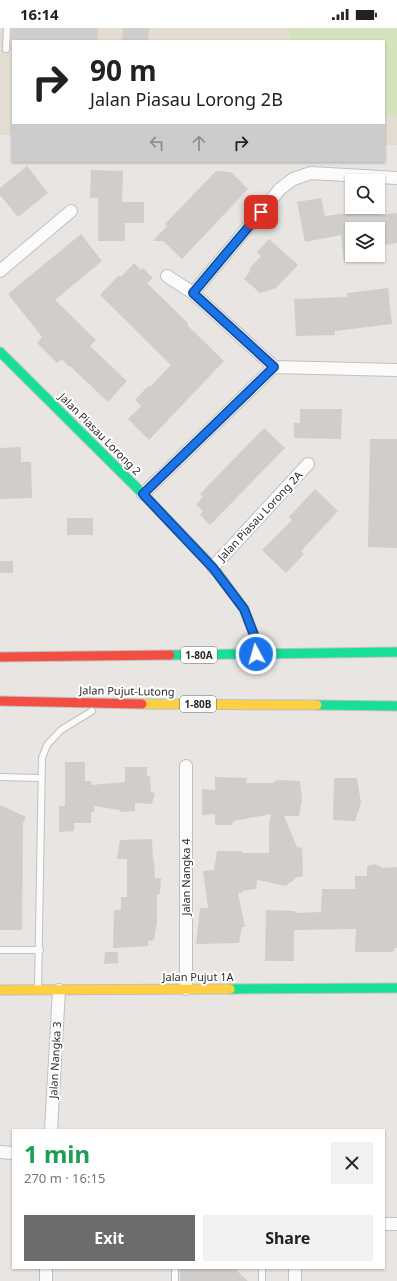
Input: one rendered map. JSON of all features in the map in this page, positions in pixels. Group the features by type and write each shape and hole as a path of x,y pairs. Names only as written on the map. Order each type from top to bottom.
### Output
{"main road":[{"name":"Jalan Piasau Lorong 2","path":"0,352 143,494 213,568 244,609 254,635 256,654"},
{"name":"1-80A","path":"0,657 397,652"},
{"name":"Jalan Pujut-Lutong","path":"0,701 104,704 397,706"},
{"name":"Jalan Pujut 1A","path":"0,990 397,988"}],"street":[{"path":"193,293 280,189 293,179 310,173 397,178"},
{"path":"0,271 71,211"},
{"path":"167,276 193,293 274,367 397,370"},
{"path":"0,366 14,366"},
{"path":"143,494 274,367"},
{"name":"Jalan Piasau Lorong 2A","path":"213,568 308,464"},
{"name":"Jalan Nangka 4","path":"186,766 186,989"},
{"name":"Jalan Nangka 3","path":"52,1129 59,990"},
{"path":"0,1152 12,1153"},
{"path":"385,1224 397,1224"},
{"path":"46,1269 46,1281"},
{"path":"295,1269 295,1281"}],"lane":[{"path":"6,49 7,28"},
{"path":"38,990 40,950 42,758 47,744 61,730 104,704"},
{"path":"0,777 41,778"},
{"path":"0,950 40,950"},
{"path":"176,1269 176,1281"},
{"path":"262,1269 262,1281"}],"shaded area":[{"path":"0,28 397,28 397,145 385,145 385,40 12,40 12,135 0,135"}],"green space":[{"path":"290,28 397,28 397,115 385,114 385,40 290,40"}],"building":[{"path":"12,28 98,28 97,40 11,41"},
{"path":"123,28 149,28 148,40 122,40"},
{"path":"27,166 48,193 18,217 0,195 0,188"},
{"path":"91,170 123,171 122,202 144,202 144,223 125,223 125,241 98,241 98,198 90,198"},
{"path":"216,171 231,172 248,189 182,259 163,241 153,241 167,226 165,224"},
{"path":"321,198 325,216 345,213 380,215 397,213 397,243 385,245 385,222 345,222 344,262 341,235 305,242 297,202"},
{"path":"81,234 102,261 55,300 96,340 90,346 127,381 108,402 62,359 57,363 37,343 42,337 8,294"},
{"path":"269,239 298,265 276,288 260,293 244,279 251,270 249,269 261,256 257,252"},
{"path":"134,263 141,270 143,268 153,278 147,283 224,361 149,440 128,419 141,406 135,400 171,365 100,295 119,275 121,277"},
{"path":"388,288 392,324 335,331 335,335 296,336 294,299 347,297 347,293"},
{"path":"300,409 342,409 341,439 294,438 294,423 300,423"},
{"path":"264,428 285,448 210,525 200,515 203,511 196,504 203,497 200,494"},
{"path":"370,439 397,439 397,548 368,547"},
{"path":"21,447 21,462 31,462 32,498 0,499 0,448"},
{"path":"315,489 338,511 301,551 304,554 286,573 262,550 292,520 289,517"},
{"path":"67,518 93,518 93,535 67,535"},
{"path":"0,561 13,561 13,573 0,573"},
{"path":"65,762 85,762 85,781 91,781 91,785 125,782 125,767 147,767 147,776 150,776 151,792 155,793 152,804 135,803 135,811 120,812 119,810 94,806 94,812 91,812 91,823 74,823 74,831 59,832 59,806 65,806"},
{"path":"215,777 247,778 246,783 273,783 277,780 300,781 302,800 299,816 284,816 297,847 302,848 303,876 295,878 286,886 257,880 256,889 238,893 245,927 242,927 239,943 196,944 200,908 208,908 203,871 214,870 217,851 269,853 269,824 271,814 234,821 231,825 215,825 215,814 202,815 202,789 215,790"},
{"path":"334,778 357,778 361,803 355,821 333,820"},
{"path":"0,805 26,817 23,823 22,930 0,930"},
{"path":"152,839 155,878 161,878 160,894 157,894 157,921 154,940 148,941 148,946 113,948 114,910 121,910 121,897 127,897 127,859 117,859 120,840"},
{"path":"375,864 383,868 397,867 397,948 395,948 393,952 355,952 356,929 294,930 294,961 265,961 266,910 295,911 295,913 321,912 322,889 355,889 355,876 367,876 367,866"},
{"path":"105,952 118,952 118,963 104,964"},
{"path":"180,1269 235,1269 248,1281 180,1281"}],"traffic: fast":[{"path":"0,352 143,494 213,567 244,609 254,635 256,654"},
{"path":"170,655 397,652"},
{"path":"317,705 397,706"},
{"path":"230,989 397,988"}],"traffic: slow":[{"path":"142,704 317,705"},
{"path":"0,990 230,989"}],"traffic: jam":[{"path":"0,657 170,655"},
{"path":"0,701 142,704"}],"route":[{"path":"256,654 254,635 244,609 213,568 143,494 274,367 193,293 261,212"}]}
